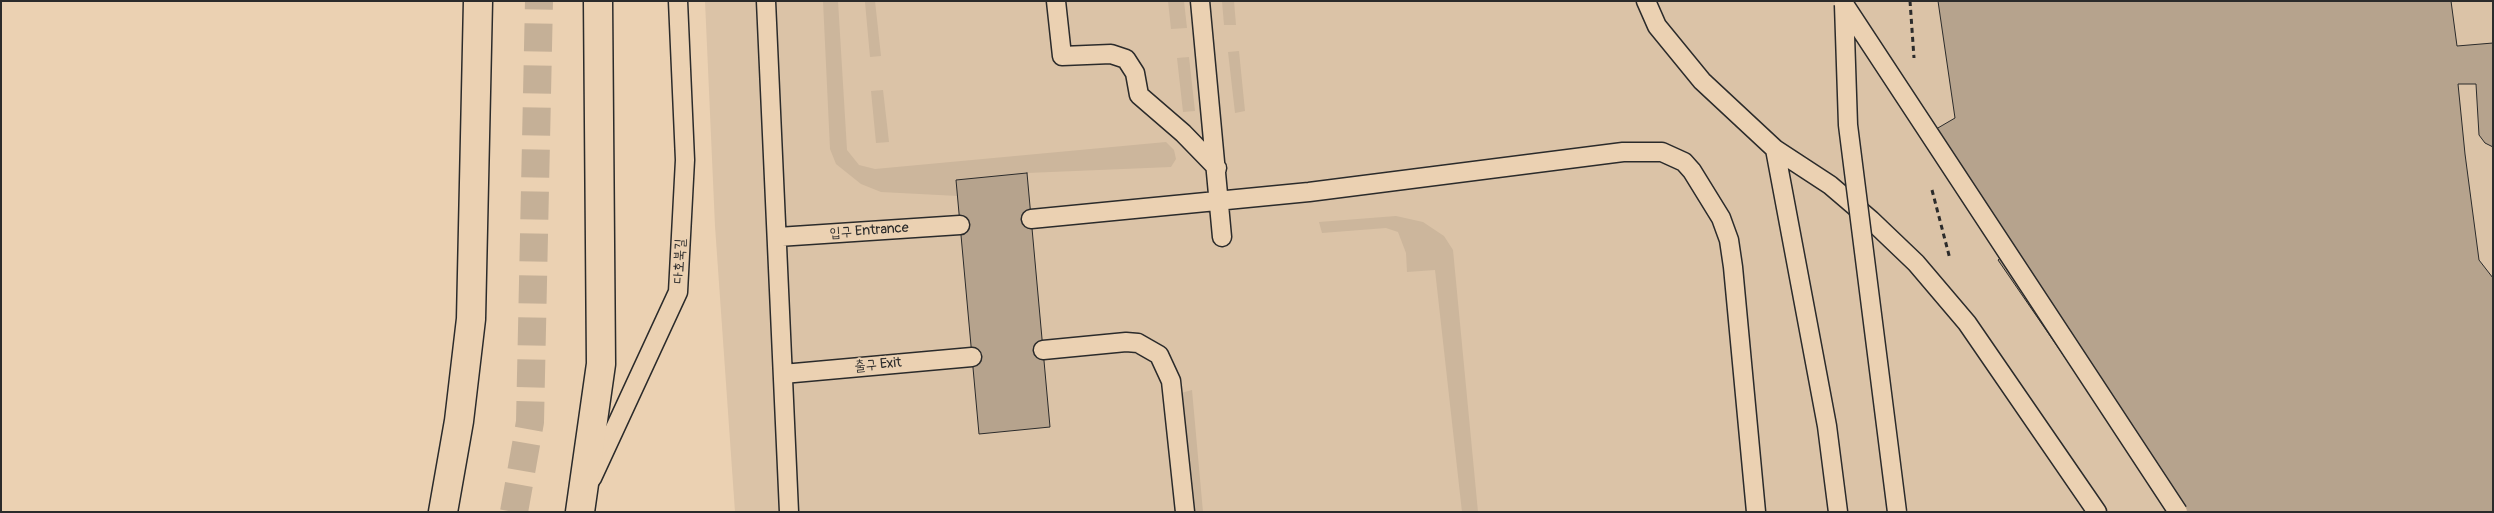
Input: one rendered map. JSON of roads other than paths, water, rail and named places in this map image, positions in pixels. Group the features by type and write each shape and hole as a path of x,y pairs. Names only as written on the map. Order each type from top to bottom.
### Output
{"street":[{"path":"443,512 459,420 472,319 478,1"},
{"path":"582,506 601,364 598,1"}],"lane":[{"name":"다호북길","path":"582,506 678,292 685,160 678,1"},
{"path":"766,1 789,512"},
{"path":"1056,1 1062,56 1111,54 1126,59 1136,74 1139,95 1183,133 1217,168"},
{"path":"1200,1 1222,237"},
{"path":"1646,1 1657,26 1702,81 1775,149 1830,185 1871,220 1916,263 1967,323 2097,512"},
{"path":"1844,3 1848,125 1897,512"},
{"path":"1844,3 2178,512"},
{"path":"1775,149 1827,426 1838,512"},
{"path":"1031,219 1220,201 1408,180 1623,152 1662,152 1684,162 1707,193 1721,218 1729,240 1734,267 1756,512"},
{"name":"입구 Entrance","path":"778,237 960,225"},
{"path":"1043,350 1126,342 1138,343 1160,355 1171,381 1185,512"},
{"name":"출구 Exit","path":"783,374 972,357"}],"tunnel":[{"path":"514,512 530,422 539,1"}]}
